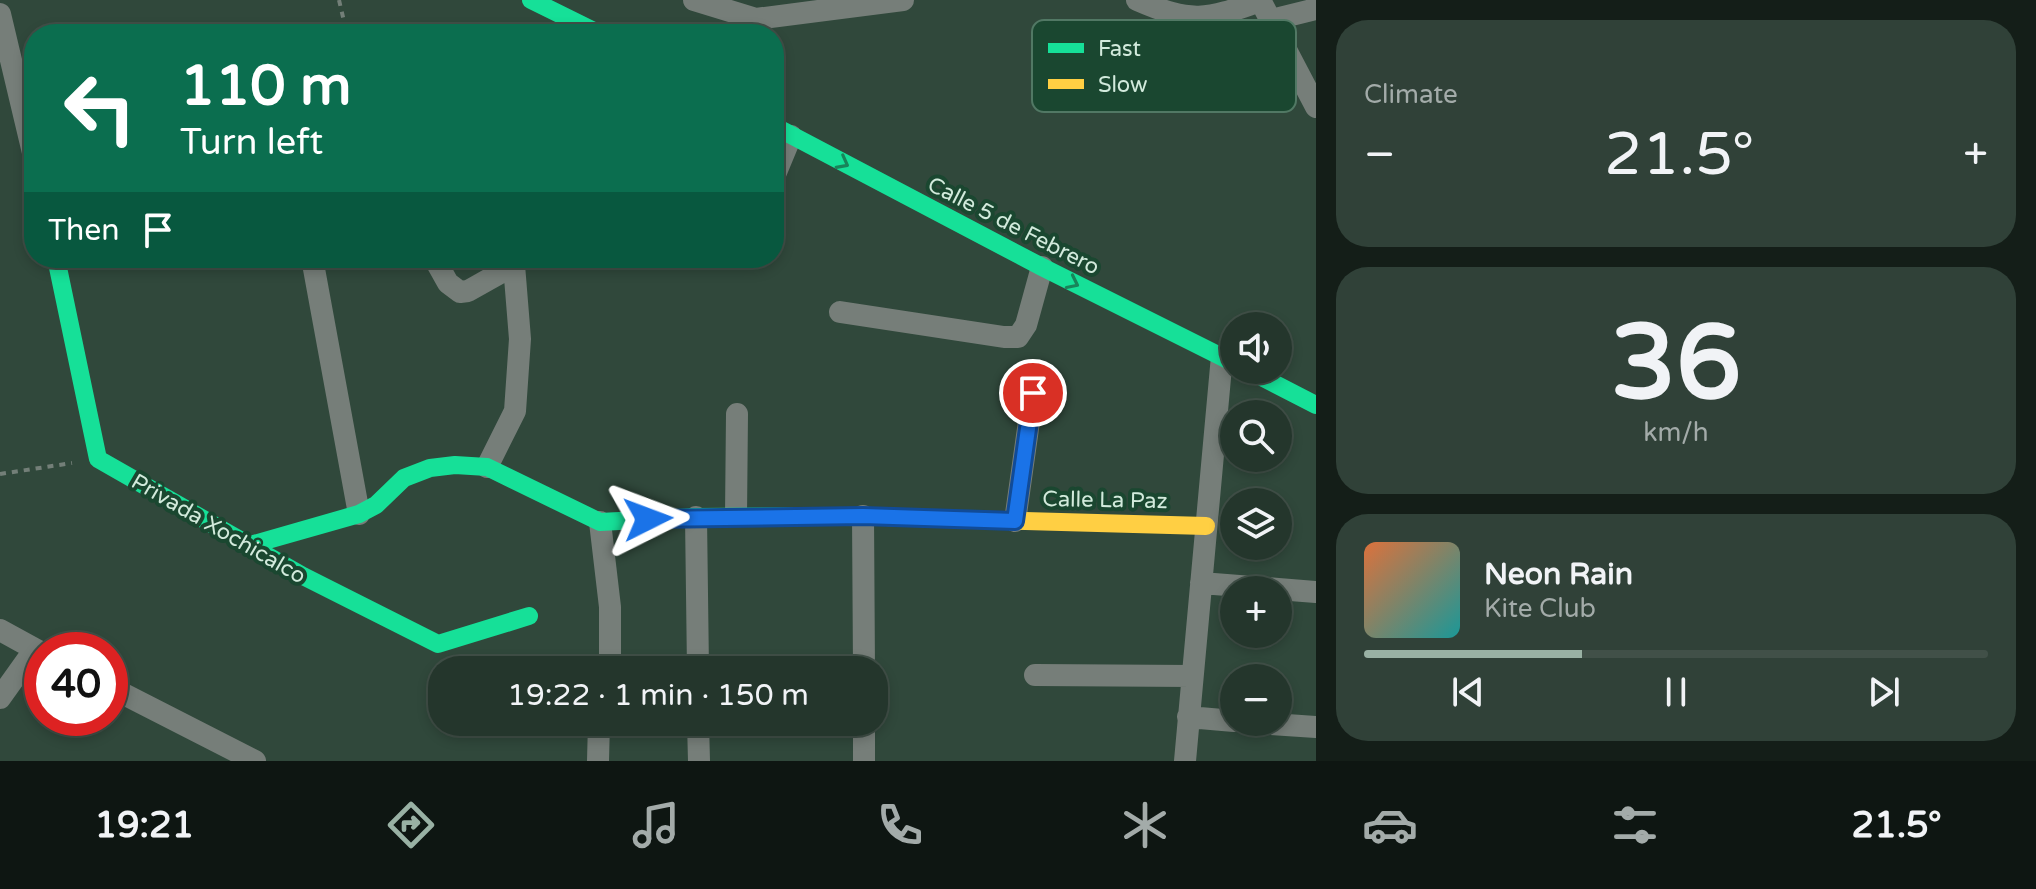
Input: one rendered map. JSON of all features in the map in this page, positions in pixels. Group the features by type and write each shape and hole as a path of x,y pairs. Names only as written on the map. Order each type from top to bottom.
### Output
{"street":[{"path":"531,0 580,24"},
{"path":"694,0 747,24"},
{"path":"771,24 903,0"},
{"path":"1137,0 1171,15 1212,17 1264,7 1316,9"},
{"path":"0,14 8,80 24,127"},
{"path":"1296,69 1316,107"},
{"name":"Calle 5 de Febrero","path":"784,132 1220,356"},
{"path":"840,312 1018,337 1026,325 1042,267"},
{"path":"58,268 98,459"},
{"path":"314,268 359,514"},
{"path":"440,268 448,283 460,292 508,268"},
{"path":"247,546 359,514 376,505 404,478 430,468 487,467 515,411 520,339 519,268"},
{"path":"1185,761 1206,526 1225,384"},
{"path":"1275,384 1316,405"},
{"path":"1015,521 1033,393"},
{"path":"736,516 737,414"},
{"name":"Privada Xochicalco","path":"98,459 247,546 438,644 529,616"},
{"name":"Calle La Paz","path":"487,467 600,522 736,516 863,516 1206,526"},
{"path":"863,516 864,656"},
{"path":"696,517 698,656"},
{"path":"600,522 610,607 610,656"},
{"path":"1201,583 1316,592"},
{"path":"0,630 24,643"},
{"path":"0,698 24,668"},
{"path":"1035,675 1192,676"},
{"path":"128,696 255,761"},
{"path":"1188,717 1220,720"},
{"path":"1292,725 1316,727"},
{"path":"598,761 599,736"},
{"path":"698,736 699,761"},
{"path":"864,736 864,761"}],"path":[{"path":"339,0 345,24"},
{"path":"0,474 98,459"}],"traffic: fast":[{"path":"531,0 580,24"},
{"path":"784,131 1042,267 1220,356"},
{"path":"58,268 98,459 303,576 438,644 529,616"},
{"path":"1275,384 1316,405"},
{"path":"247,546 359,514 376,505 404,478 430,468 455,465 487,467 600,522 696,517 851,516"}],"traffic: slow":[{"path":"851,516 1206,526"}],"route":[{"path":"648,519 863,516 1015,521 1033,393"}]}
